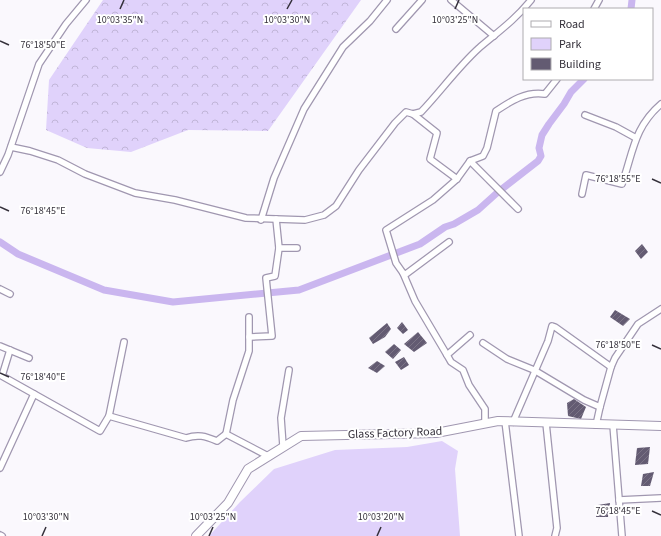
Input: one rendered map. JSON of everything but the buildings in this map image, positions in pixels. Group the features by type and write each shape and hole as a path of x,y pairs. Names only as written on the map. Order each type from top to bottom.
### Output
{"main road":[{"name":"Glass Factory Road","path":"196,536 228,503 248,469 301,436 436,433 485,424 509,422 661,426"}],"street":[{"path":"0,172 11,147 38,64 66,24 86,0"},
{"path":"261,220 274,178 304,109 343,47 370,21 387,0"},
{"path":"396,30 422,0"},
{"path":"451,0 494,36"},
{"path":"525,8 531,0"},
{"path":"413,114 421,112 479,48 523,10"},
{"path":"485,424 485,409 469,385 463,370 451,362 415,301 403,273 393,255 386,230 433,200 457,179 470,161 483,156 487,148 496,111 515,98 536,92 545,94 556,80"},
{"path":"582,194 586,175 622,184 636,138 651,112 661,104"},
{"path":"11,147 30,151 58,160 85,174 135,193 175,200 199,208 261,220 276,218 305,220 324,215 336,206 359,170 395,122 406,112 413,114 437,133 430,159 457,179"},
{"path":"585,115 616,127 636,138"},
{"path":"470,161 518,209"},
{"path":"249,337 272,336 266,278 275,276 280,248 276,218"},
{"path":"403,273 406,274 449,242"},
{"path":"280,248 297,248"},
{"path":"0,289 10,294"},
{"path":"596,425 611,367 638,324 661,309"},
{"path":"109,416 186,438 195,435 204,436 216,442 226,434 233,400 249,352 249,317"},
{"path":"519,536 509,422 548,341 552,326 611,367"},
{"path":"447,355 470,335"},
{"path":"10,350 2,376 100,431 109,416 124,342"},
{"path":"483,343 507,359 534,370 584,400 600,407"},
{"path":"0,346 29,358"},
{"path":"283,446 281,418 289,370"},
{"path":"0,468 34,394"},
{"path":"546,423 557,528 555,536"},
{"path":"613,425 622,536"},
{"path":"226,434 268,456"},
{"path":"619,500 661,498"}],"green space":[{"path":"103,0 361,0 268,131 188,130 131,152 87,148 46,130 49,80"},
{"path":"442,441 458,451 455,469 460,536 209,536 240,502 274,469 335,450 407,447"}],"waterway":[{"path":"631,8 632,0"},
{"path":"0,242 18,254 104,290 173,302 299,290 420,244 445,227 454,224 478,210 498,192 538,161 541,156 539,148 542,135 571,92 583,80"}]}
